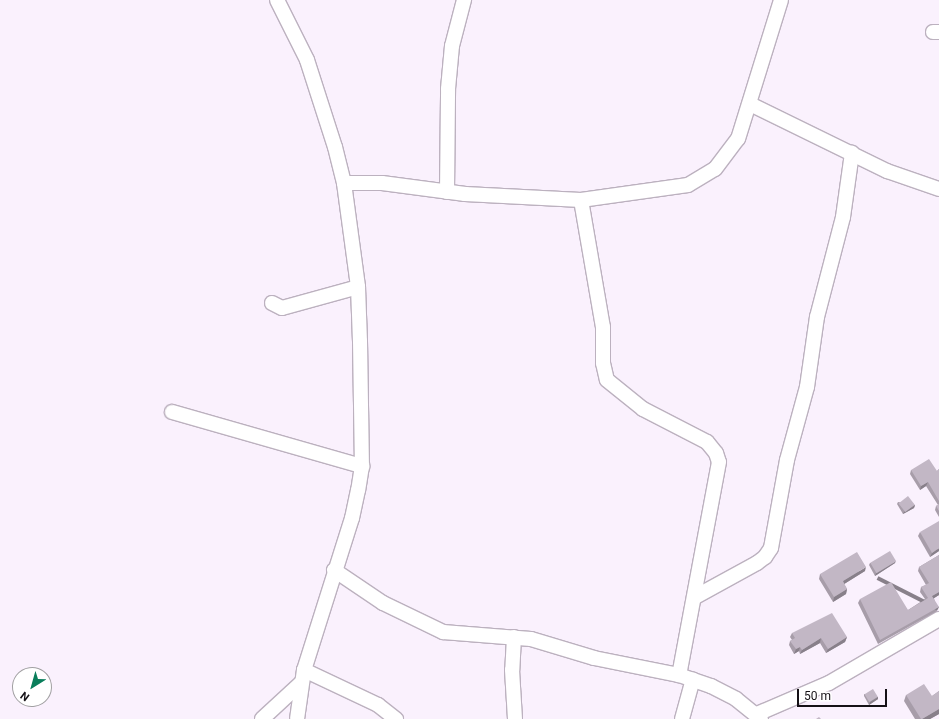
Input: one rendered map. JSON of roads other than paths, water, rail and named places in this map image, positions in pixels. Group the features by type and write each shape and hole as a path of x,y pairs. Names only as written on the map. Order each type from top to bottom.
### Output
{"street":[{"path":"277,0 307,60 335,147 344,183 358,287 362,466 352,518 334,570 303,676 297,719"},
{"path":"447,192 448,89 452,46 464,0"},
{"path":"344,183 382,183 447,192 581,200 688,185 715,169 738,139 781,0"},
{"path":"750,104 887,171 939,189"},
{"path":"695,597 757,563 765,557 771,548 788,460 806,387 817,317 843,217 852,153"},
{"path":"581,200 603,326 603,363 607,380 642,409 707,442 719,462 695,597 679,675"},
{"path":"272,303 278,308 282,308 358,287"},
{"path":"172,412 362,466"},
{"path":"334,570 383,603 443,632 531,639 594,658 679,675 693,679 736,699 759,716 830,683 939,619"},
{"path":"514,637 512,676 515,719"},
{"path":"262,719 303,676"},
{"path":"303,676 378,705 396,719"},
{"path":"682,719 693,679"}]}
